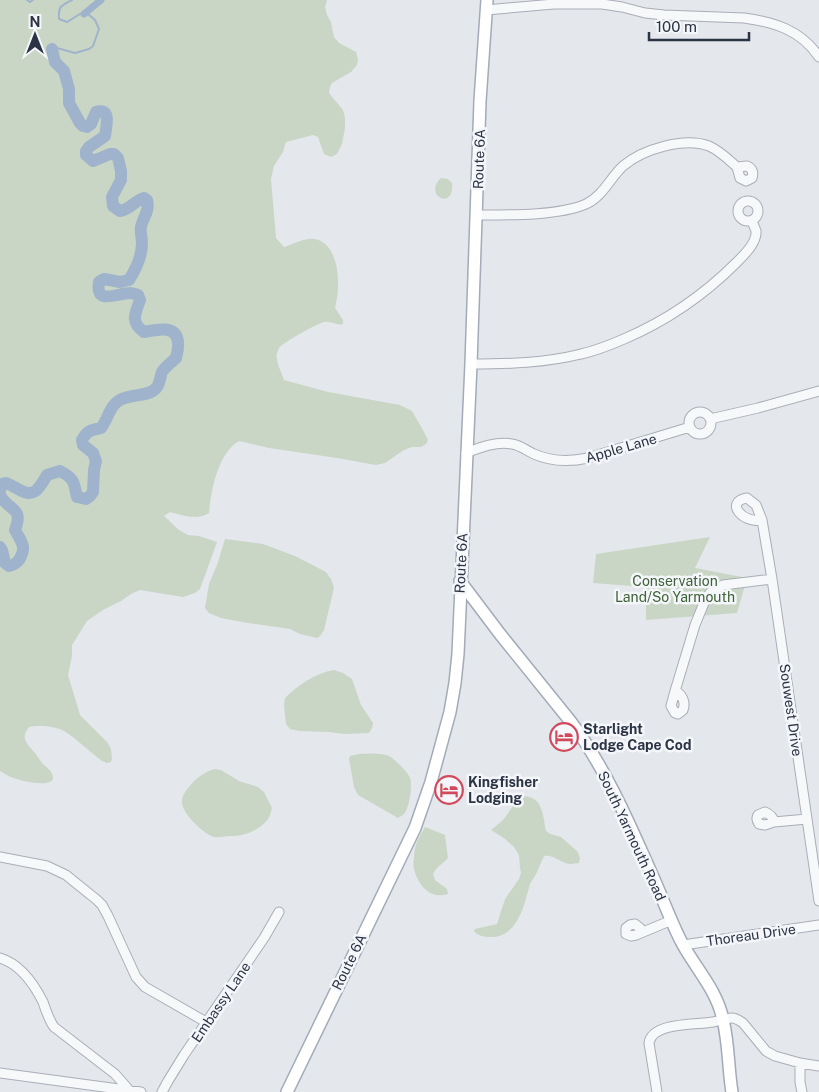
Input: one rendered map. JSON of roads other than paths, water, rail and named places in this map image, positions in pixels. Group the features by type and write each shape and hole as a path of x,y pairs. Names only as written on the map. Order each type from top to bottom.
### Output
{"main road":[{"name":"Route 6A","path":"287,1092 422,810 453,696 458,654 477,215 480,101 486,5"},
{"name":"South Yarmouth Road","path":"460,581 582,737 599,766 627,820 683,945 710,986 716,999 723,1020 732,1092"}],"street":[{"path":"486,5 602,4 664,15 754,19 789,30 807,41 819,57"},
{"path":"477,215 554,211 587,203 598,197 620,170 634,158 666,146 690,143 705,145 724,155 736,167"},
{"path":"471,364 548,360 582,354 612,344 644,330 684,307 703,293 744,255 756,233 752,221"},
{"name":"Apple Lane","path":"710,419 819,391"},
{"name":"Apple Lane","path":"699,412 706,414 710,419 708,430 702,434 695,432 689,424 690,417 699,412"},
{"name":"Apple Lane","path":"466,453 483,446 504,443 518,446 547,459 574,461 690,427"},
{"name":"Souwest Drive","path":"762,520 819,901"},
{"path":"675,691 694,625 706,598 711,592 723,585 772,579"},
{"path":"774,822 807,819"},
{"path":"0,857 47,866 66,875 87,891 102,905 136,977 152,991 206,1022"},
{"name":"Embassy Lane","path":"162,1092 206,1022 280,912"},
{"path":"642,932 672,920"},
{"name":"Thoreau Drive","path":"683,945 819,925"},
{"path":"0,958 5,959 21,970 38,992 54,1027 115,1074 129,1090"},
{"path":"658,1092 649,1043 652,1035 672,1026 714,1022 732,1018 743,1023 766,1051 775,1056 819,1066"},
{"path":"800,1063 802,1092"},
{"path":"0,1073 141,1092"}],"waterway":[{"path":"27,0 30,2 33,0"},
{"path":"52,49 57,48 75,53 93,46 99,29 95,20 88,14 80,14 67,22 59,19 61,7 72,0"},
{"path":"84,14 101,0"},
{"path":"0,490 2,484 6,483 24,492 32,493 39,488 47,475 60,471 73,481 77,497 86,499 90,496 93,492 96,461 93,453 83,445 82,440 89,431 101,428 112,408 121,399 149,393 154,390 158,385 162,372 176,358 178,348 176,336 170,330 144,332 137,325 135,314 140,300 138,295 130,293 104,296 100,294 99,282 104,279 120,282 129,280 134,271 141,253 141,229 148,204 144,198 127,209 120,211 113,206 112,197 121,180 118,158 114,154 110,154 93,161 86,155 89,147 105,136 106,115 101,111 96,112 91,124 87,127 80,123 69,103 69,89 64,71 55,62 52,49"},
{"path":"0,495 17,513 15,530 23,545 23,552 19,560 14,565 9,566 5,563 0,547"}],"place":[{"name":"Starlight Lodge Cape Cod","path":"564,737"},
{"name":"Kingfisher Lodging","path":"449,790"}],"park label":[{"name":"Conservation Land/So Yarmouth","path":"675,590"}]}
